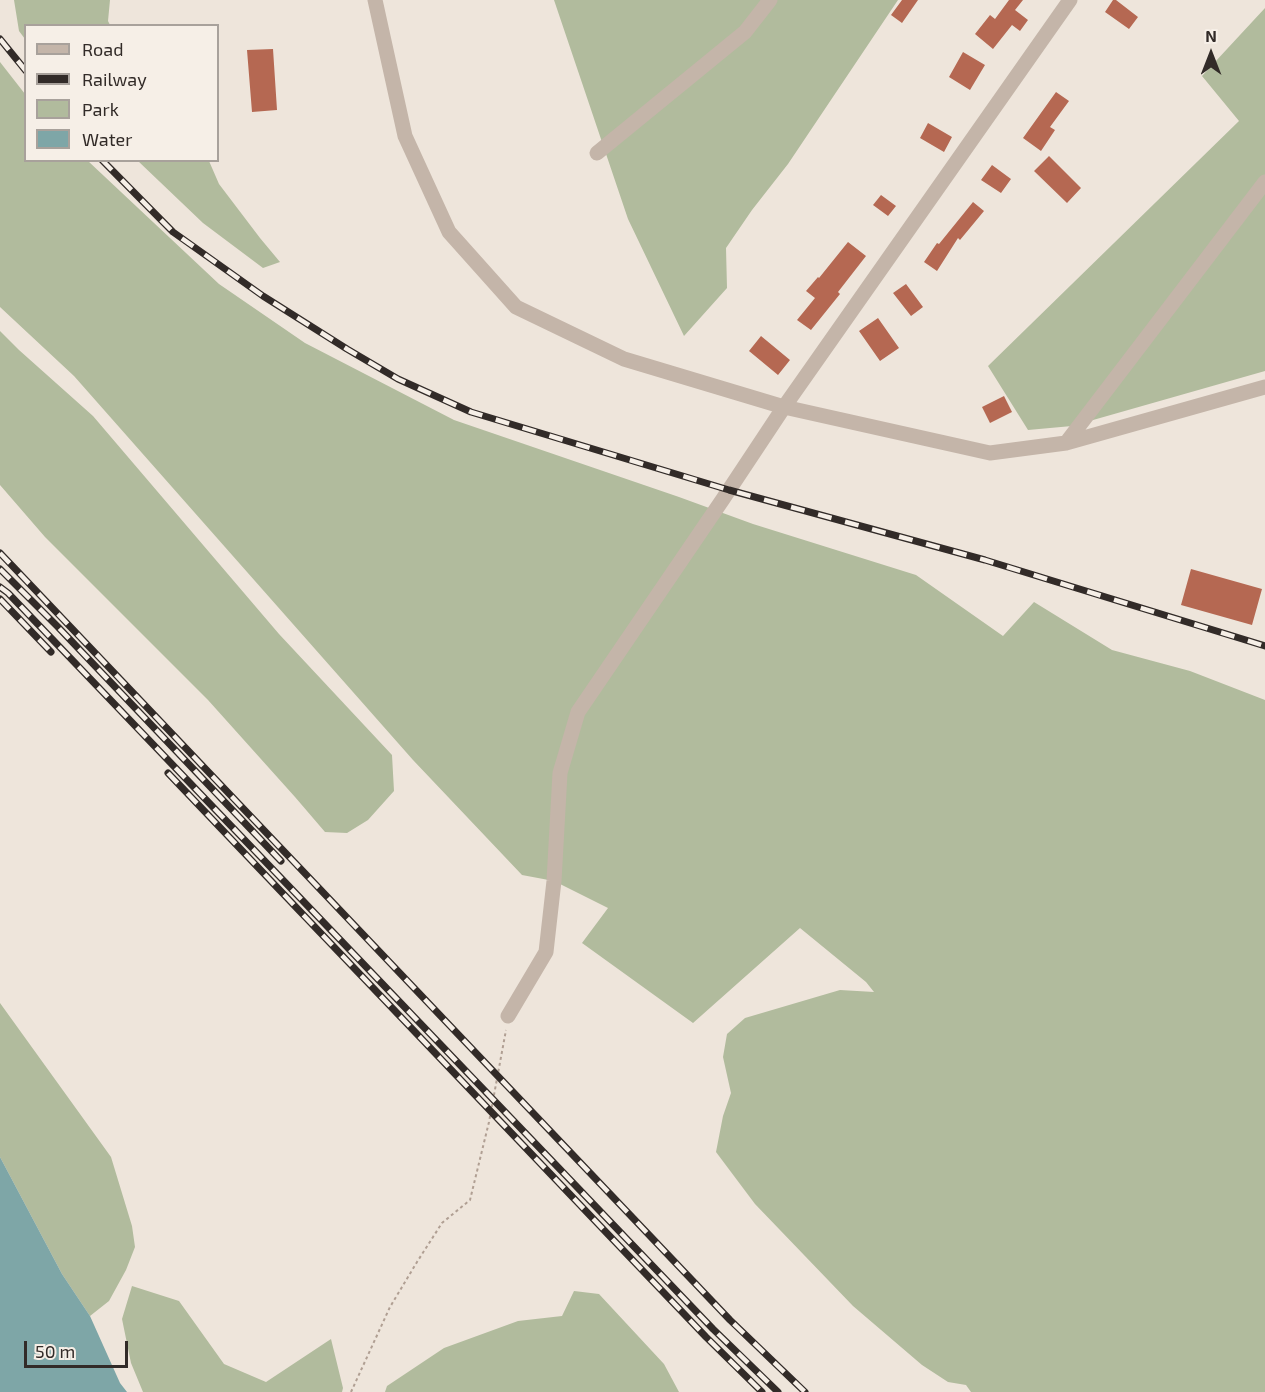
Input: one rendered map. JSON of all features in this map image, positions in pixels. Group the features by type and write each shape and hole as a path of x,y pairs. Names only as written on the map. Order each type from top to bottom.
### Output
{"street":[{"path":"375,0 405,136 449,232 516,308 624,359 784,407 990,453 1066,443 1265,387"},
{"path":"597,153 745,32 770,0"},
{"path":"508,1016 546,951 554,881 560,773 578,712 784,407 1070,0"},
{"path":"1066,443 1265,182"}],"path":[{"path":"351,1392 390,1307 417,1262 442,1223 470,1200 489,1122 508,1016"}],"green space":[{"path":"14,0 110,0 110,24 24,24 24,38 19,31"},
{"path":"554,0 898,0 788,164 726,248 727,288 684,336 628,219"},
{"path":"1265,8 1265,371 1072,426 1028,430 988,366 1239,121 1202,76"},
{"path":"0,62 24,93 24,162 89,162 219,284 305,343 454,420 753,524 916,575 1003,636 1034,602 1112,650 1190,671 1265,700 1265,1392 971,1392 966,1385 948,1382 922,1365 853,1306 755,1204 716,1152 723,1116 731,1093 723,1057 727,1034 745,1018 840,990 874,992 866,982 800,928 693,1023 582,943 608,908 554,881 522,875 413,760 74,376 0,307"},
{"path":"139,162 209,162 219,184 280,262 263,268 203,223"},
{"path":"0,331 93,416 279,634 392,755 394,791 368,820 347,833 325,832 208,700 45,537 0,485"},
{"path":"0,1003 111,1157 132,1226 135,1247 126,1270 109,1301 90,1316 62,1274 0,1157"},
{"path":"132,1286 179,1301 224,1364 266,1382 331,1339 342,1392 143,1392 131,1363 122,1319"},
{"path":"574,1291 599,1294 664,1364 679,1392 385,1392 387,1386 444,1348 518,1321 562,1316"}],"water":[{"path":"0,1157 62,1274 90,1316 120,1383 127,1392 0,1392"}],"building":[{"path":"902,0 918,0 902,23 891,15"},
{"path":"1009,0 1023,0 1015,10 1028,20 1020,31 1012,25 993,49 975,34 990,15 995,19"},
{"path":"1113,0 1138,17 1129,29 1105,12"},
{"path":"273,49 277,110 252,112 247,50"},
{"path":"963,52 985,65 970,90 949,77"},
{"path":"1056,92 1069,101 1050,127 1055,130 1041,151 1023,138"},
{"path":"928,123 952,137 944,152 920,138"},
{"path":"1049,156 1081,188 1067,203 1034,171"},
{"path":"992,165 1011,179 1001,193 981,180"},
{"path":"881,195 896,206 888,216 873,205"},
{"path":"973,202 984,211 960,240 958,238 937,271 924,262 937,243 939,244"},
{"path":"848,242 866,256 838,292 840,294 811,330 797,320 815,298 806,291"},
{"path":"906,284 923,307 911,316 893,293"},
{"path":"878,318 899,348 880,361 859,331"},
{"path":"761,336 790,360 778,375 749,351"},
{"path":"1004,396 1012,412 990,423 982,407"},
{"path":"1191,569 1262,589 1252,625 1181,605"}],"railway":[{"path":"0,39 24,69"},
{"path":"104,162 173,232 263,296 398,379 471,412 729,490 985,560 1265,646"},
{"path":"0,553 730,1320 805,1392"},
{"path":"0,569 281,861"},
{"path":"0,587 713,1329 778,1392"},
{"path":"0,599 51,652"},
{"path":"168,773 706,1337 762,1392"}]}
